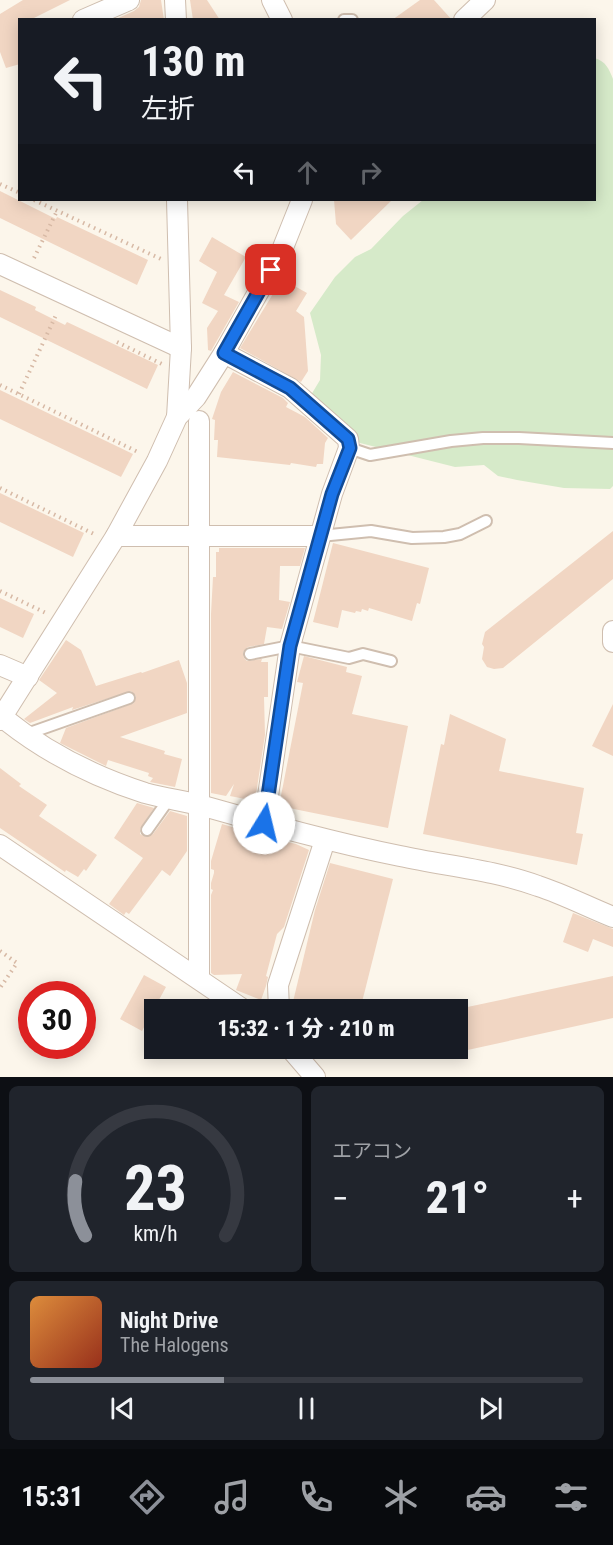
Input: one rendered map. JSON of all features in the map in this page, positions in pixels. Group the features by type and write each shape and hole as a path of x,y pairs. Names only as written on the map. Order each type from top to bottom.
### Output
{"street":[{"path":"88,18 129,0"},
{"path":"175,0 176,18"},
{"path":"272,0 281,18"},
{"path":"466,18 485,0"},
{"path":"177,201 181,348 177,417"},
{"path":"302,201 282,250 224,353 196,397 177,417 157,461 114,539 1,718 63,760 101,777 169,799 199,805 325,840 500,875 538,886 613,918"},
{"path":"0,264 181,348"},
{"path":"224,353 290,388 348,439 350,448 332,494 290,646 264,823"},
{"path":"198,422 199,979"},
{"path":"114,539 320,536"},
{"path":"613,631 613,642"},
{"path":"0,665 28,677"},
{"path":"279,999 278,985 325,840"},
{"path":"0,845 228,999"},
{"path":"299,1059 315,1077"}],"lane":[{"path":"350,448 370,455 483,438 613,443"},
{"path":"320,536 371,531 412,538 444,537 460,534 486,521"},
{"path":"250,654 290,646 349,658 363,654 391,661"},
{"path":"24,735 129,698"},
{"path":"147,830 169,799"}],"path":[{"path":"0,184 18,192"},
{"path":"36,201 179,268"},
{"path":"25,276 57,211"},
{"path":"19,394 57,313"},
{"path":"0,386 157,461"},
{"path":"0,488 114,539"},
{"path":"0,591 63,621"},
{"path":"0,951 17,963 0,988"}],"green space":[{"path":"596,58 604,63 613,79 613,486 610,489 564,488 517,480 498,476 484,465 455,467 360,443 311,395 320,380 321,355 310,313 335,277 355,257 371,249 403,216 422,201 596,201"}],"building":[{"path":"23,0 70,0 34,18 18,18 18,65 6,68 0,52 0,14"},
{"path":"141,0 161,0 164,18 118,18 139,7"},
{"path":"190,0 207,0 219,18 193,18"},
{"path":"420,0 434,0 450,18 395,18"},
{"path":"0,191 148,260 137,285 0,218"},
{"path":"334,201 391,201 351,240 336,224"},
{"path":"212,237 246,257 224,295 239,302 211,351 208,350 207,328 218,311 202,303 217,272 199,261"},
{"path":"282,279 307,293 296,311 304,317 308,371 301,382 240,348"},
{"path":"0,290 36,307 35,310 65,325 67,322 158,365 147,389 0,317"},
{"path":"233,372 283,398 288,403 286,407 305,417 328,438 325,443 323,464 317,464 316,467 217,457 218,440 214,440 215,420 212,419 221,392"},
{"path":"0,390 133,454 121,477 0,419"},
{"path":"0,493 84,533 73,557 0,522"},
{"path":"613,531 613,579 503,668 487,667 482,659 485,632"},
{"path":"333,543 429,568 420,604 417,603 412,621 369,608 368,611 362,609 361,612 356,611 355,613 342,610 338,628 313,622"},
{"path":"219,548 305,548 300,566 280,566 279,600 290,602 282,629 267,627 264,644 248,647 243,652 247,661 262,659 261,662 268,662 268,697 264,697 265,735 255,801 230,796 234,784 226,796 211,793 211,614 213,577 216,577 216,552 219,552"},
{"path":"0,598 34,614 23,638 0,627"},
{"path":"66,640 81,650 96,686 179,660 187,683 187,713 120,737 165,751 164,754 182,759 175,787 150,782 153,778 148,776 149,773 108,760 106,766 60,743 66,728 134,703 136,696 131,691 72,710 73,707 30,723 24,719 57,693 39,680"},
{"path":"304,656 347,667 346,672 362,676 352,714 408,726 388,828 279,806 303,683 297,682"},
{"path":"613,704 613,756 592,746"},
{"path":"450,714 506,739 499,771 584,788 576,833 583,834 577,865 423,834 441,744 444,745"},
{"path":"0,768 21,784 19,786 47,805 39,816 97,855 86,871 84,869 78,877 66,870 65,872 0,828"},
{"path":"137,803 154,808 140,829 140,834 146,837 153,834 170,811 187,816 187,851 170,876 162,870 129,914 126,912 124,915 109,904 143,858 114,838"},
{"path":"222,824 296,844 309,850 284,927 277,934 261,999 236,990 242,974 214,975 211,973 211,895 213,890 211,883 214,870 211,869 211,861"},
{"path":"330,863 393,879 363,999 294,999 315,910"},
{"path":"573,913 613,929 613,947 593,939 588,952 563,942"},
{"path":"144,975 166,987 159,999 144,999 142,1031 120,1019"},
{"path":"613,976 613,1018 468,1050 468,1007"}],"route":[{"path":"264,823 290,646 332,494 350,448 348,439 290,388 224,353 271,270"}]}
